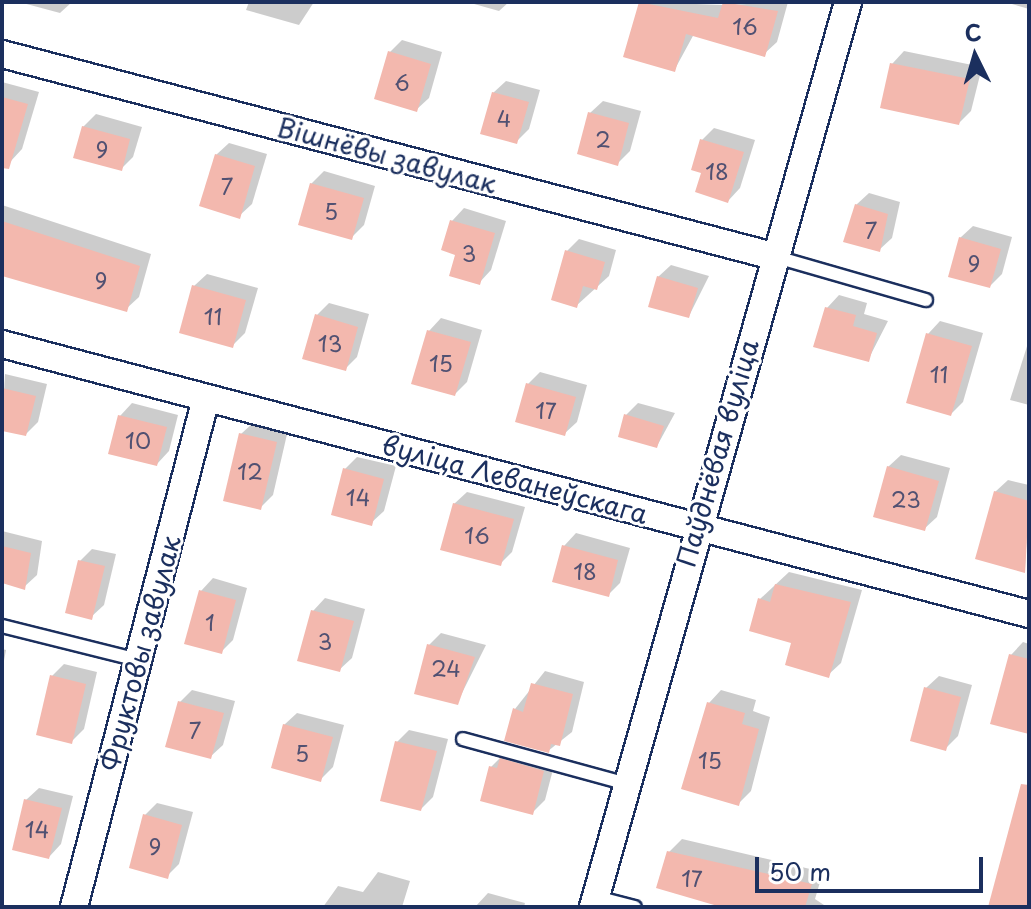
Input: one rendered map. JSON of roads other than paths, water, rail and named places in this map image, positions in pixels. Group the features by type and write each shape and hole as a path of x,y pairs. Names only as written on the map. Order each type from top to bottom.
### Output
{"street":[{"name":"Паўднёвая вуліца","path":"594,902 696,526 848,2"},
{"name":"Вішнёвы завулак","path":"2,54 773,256"},
{"name":"вуліца Леванеўскага","path":"2,344 1029,614"},
{"name":"Фруктовы завулак","path":"74,907 206,398"}],"lane":[{"path":"773,256 926,300"},
{"path":"2,626 138,660"},
{"path":"463,739 627,784"},
{"path":"594,902 635,907"}]}
